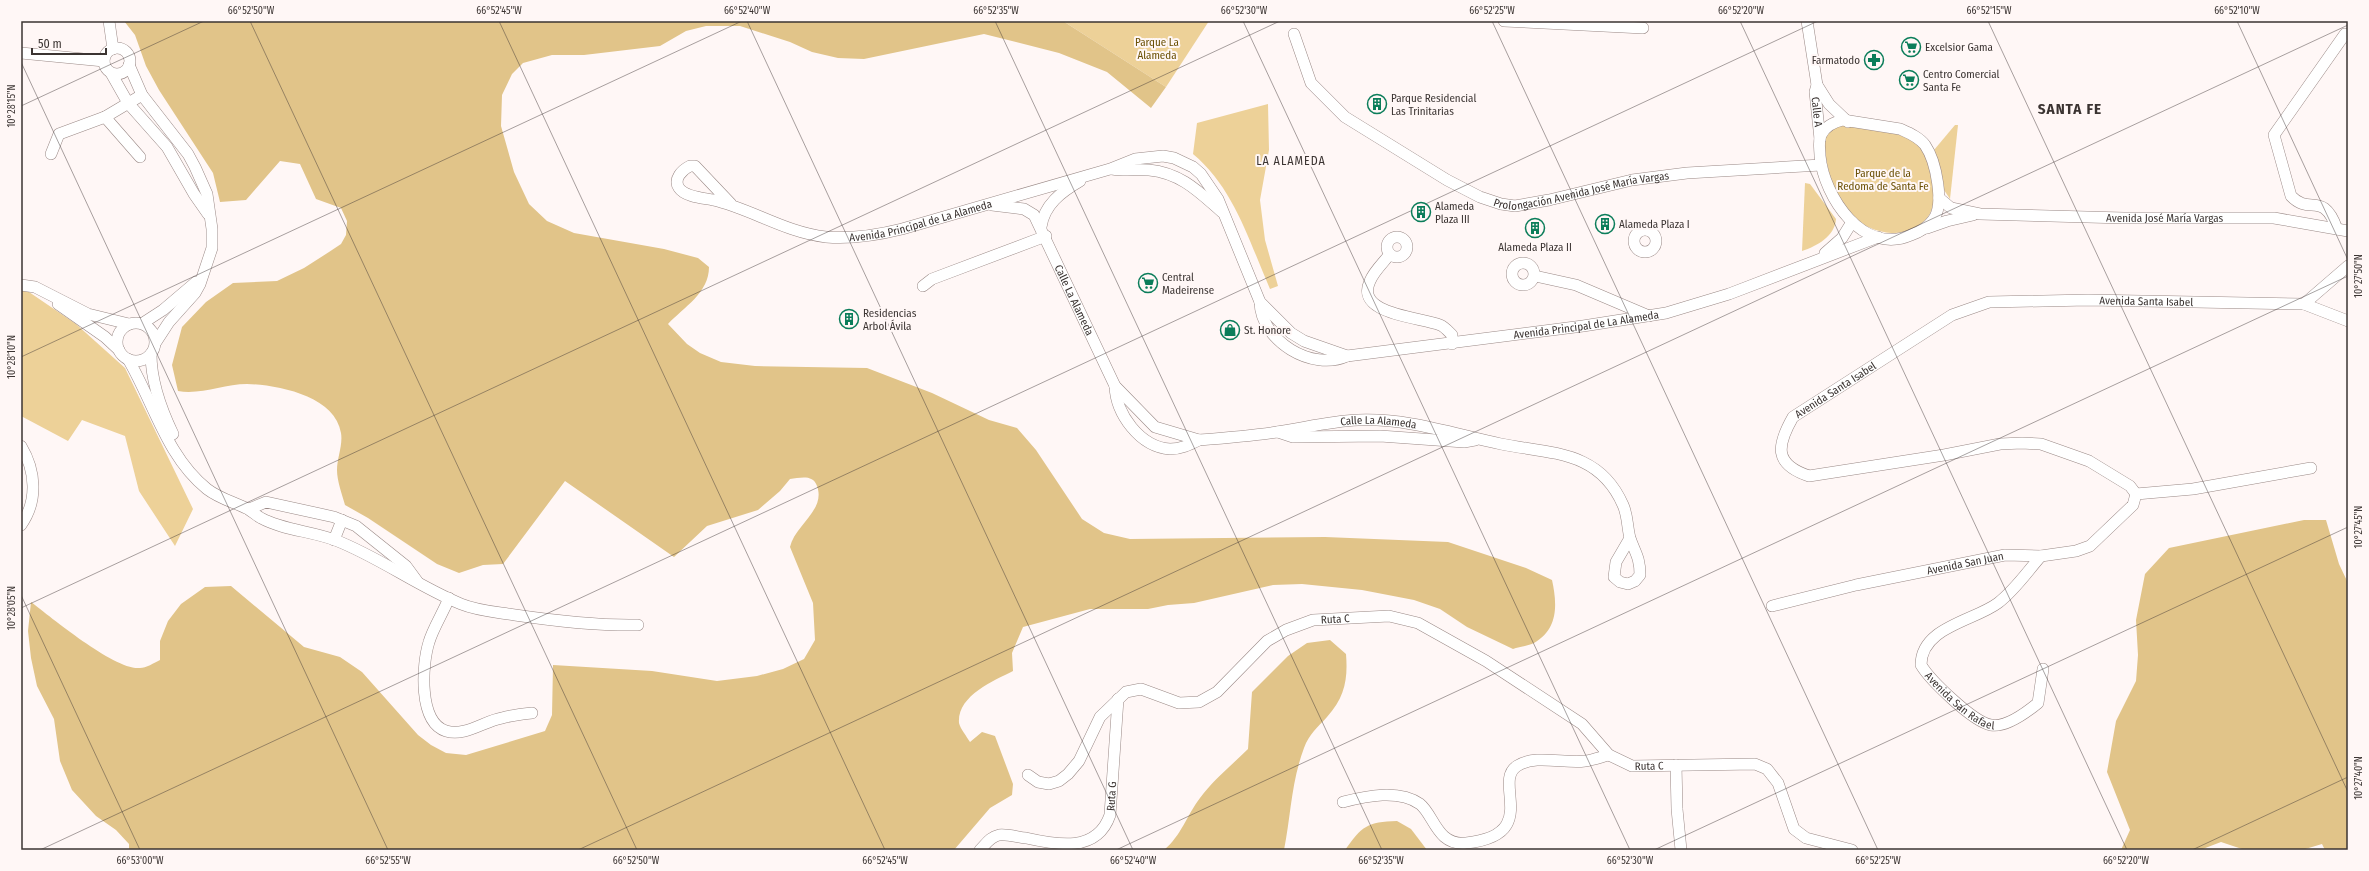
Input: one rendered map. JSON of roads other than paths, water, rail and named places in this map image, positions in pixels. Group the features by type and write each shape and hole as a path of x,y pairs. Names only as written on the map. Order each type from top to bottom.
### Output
{"street":[{"path":"109,21 113,49"},
{"path":"1504,21 1643,28"},
{"name":"Calle A","path":"1807,21 1817,85 1829,104 1848,122"},
{"name":"Prolongación Avenida José María Vargas","path":"1294,34 1311,83 1344,117 1447,180 1480,197 1501,204 1515,206 1549,200 1632,180 1687,173 1821,164"},
{"path":"2336,229 2332,215 2326,208 2299,202 2291,196 2274,135 2345,34"},
{"path":"180,461 177,443 155,388 151,371 151,354 156,342 173,317 195,293 202,277 212,248 212,234 208,214 207,194 184,148 142,95 129,65 129,57 125,51 113,49 108,52 104,61 106,68 111,72 128,103 168,147 182,174 208,214"},
{"path":"21,53 104,61"},
{"path":"111,72 122,73 129,65"},
{"name":"Calle A","path":"1817,85 1815,92 1820,139"},
{"path":"51,154 59,134 105,117 142,95"},
{"path":"105,117 140,157"},
{"path":"1842,120 1900,129 1921,140 1931,158 1939,198 1936,215 1926,228 1906,238 1878,237 1871,235 1852,222 1830,191 1821,164 1820,139 1825,130 1833,123 1842,120"},
{"name":"Avenida Principal de La Alameda","path":"731,204 695,166 690,166 680,174 677,181 679,188 687,194 731,204 783,227 827,237 878,234 1110,169 1135,160 1163,156 1182,162 1201,174 1212,187 1260,302 1261,312 1272,334 1293,350 1306,357 1321,361 1337,360 1347,356 1452,344 1650,316 1711,300 1878,237"},
{"path":"1177,177 1182,162"},
{"path":"182,174 190,174 194,167"},
{"name":"Avenida Principal de La Alameda","path":"1110,169 1158,171 1177,177 1194,187 1222,212"},
{"path":"922,286 932,279 1043,232 1043,217 1048,206 1066,190 1094,173"},
{"name":"Avenida José María Vargas","path":"1939,198 1951,208 1980,214 2124,218 2274,218 2348,231"},
{"name":"Calle La Alameda","path":"988,204 1024,209 1034,215 1115,386 1155,427 1199,440"},
{"name":"Avenida José María Vargas","path":"1926,228 1948,221 1980,214"},
{"name":"Avenida Principal de La Alameda","path":"1817,260 1836,245 1852,222"},
{"path":"1390,254 1369,281 1368,289 1372,302 1383,310 1442,325 1452,335 1452,344"},
{"path":"2348,266 2304,304 2348,321"},
{"path":"1534,276 1576,285 1650,316"},
{"path":"21,285 35,287 88,314 129,324 143,323 175,301 202,277"},
{"path":"46,293 55,302 105,337 128,359 141,380 171,447 180,461 207,489 226,501 249,510 262,518 334,540 365,554 446,597 479,609 516,615 614,626 638,625"},
{"name":"Avenida Santa Isabel","path":"2136,494 2130,486 2089,460 2041,444 2000,444 1944,455 1809,476 1797,472 1788,465 1781,453 1780,442 1793,417 1952,315 1989,302 2088,300 2304,304"},
{"name":"Avenida Principal de La Alameda","path":"1260,302 1291,333 1304,342 1347,356"},
{"path":"143,323 152,330 156,342"},
{"path":"119,350 119,333 129,324"},
{"path":"1293,350 1304,342"},
{"path":"128,359 140,360 151,354"},
{"name":"Calle La Alameda","path":"1115,386 1116,397 1128,422 1135,432 1168,449 1181,448 1199,440 1277,432 1359,420 1444,429 1479,439 1566,454 1593,467 1603,475 1619,496 1628,519 1630,538"},
{"path":"1380,436 1381,422"},
{"path":"1146,439 1155,427"},
{"name":"Calle La Alameda","path":"1277,432 1293,437 1380,436 1464,442 1479,439"},
{"path":"21,446 31,470 33,486 30,510 21,525"},
{"path":"2136,494 2193,489 2311,468"},
{"name":"Avenida San Juan","path":"1772,606 1856,585 2005,555 2041,556 2076,551 2090,546 2133,505 2136,494"},
{"path":"249,510 266,502 321,512 342,520 356,526 406,566 417,582"},
{"path":"334,540 342,520"},
{"name":"Avenida San Rafael","path":"2041,556 2014,589 1997,603 1946,629 1927,644 1923,651 1921,665 1935,682 1980,721 1992,726 2018,717 2038,703 2043,669"},
{"path":"446,597 434,618 435,626 429,642 423,685 427,705 433,720 446,731 466,731 500,718 532,713"},
{"name":"Ruta C","path":"1028,775 1038,782 1049,784 1064,778 1079,761 1100,716 1126,692 1141,689 1179,702 1199,702 1217,692 1267,641 1286,630 1313,620 1389,616 1418,623 1486,661 1582,724 1609,755 1632,766 1755,764 1761,766 1767,770 1778,783 1794,829 1806,838 1852,850"},
{"name":"Ruta G","path":"980,850 990,838 1000,835 1053,844 1069,844 1092,839 1100,832 1107,824 1110,815 1118,699"},
{"path":"1343,802 1366,796 1409,798 1421,805 1441,833 1452,841 1464,843 1490,837 1509,823 1512,812 1509,779 1514,767 1524,761 1585,761 1609,755"},
{"name":"Ruta C","path":"1676,765 1677,809 1681,850"}],"place":[{"name":"Excelsior Gama","path":"1911,47"},
{"name":"Farmatodo","path":"1874,60"},
{"name":"Centro Comercial Santa Fe","path":"1909,80"},
{"name":"Parque Residencial Las Trinitarias","path":"1377,104"},
{"name":"Alameda Plaza III","path":"1421,212"},
{"name":"Alameda Plaza I","path":"1605,224"},
{"name":"Alameda Plaza II","path":"1535,228"},
{"name":"Central Madeirense","path":"1148,283"},
{"name":"Residencias Arbol Ávila","path":"849,319"},
{"name":"St. Honore","path":"1230,330"}],"district":[{"name":"SANTA FE","path":"2070,109"},
{"name":"LA ALAMEDA","path":"1291,161"}],"park label":[{"name":"Parque La Alameda","path":"1157,48"},
{"name":"Parque de la Redoma de Santa Fe","path":"1883,179"}]}
